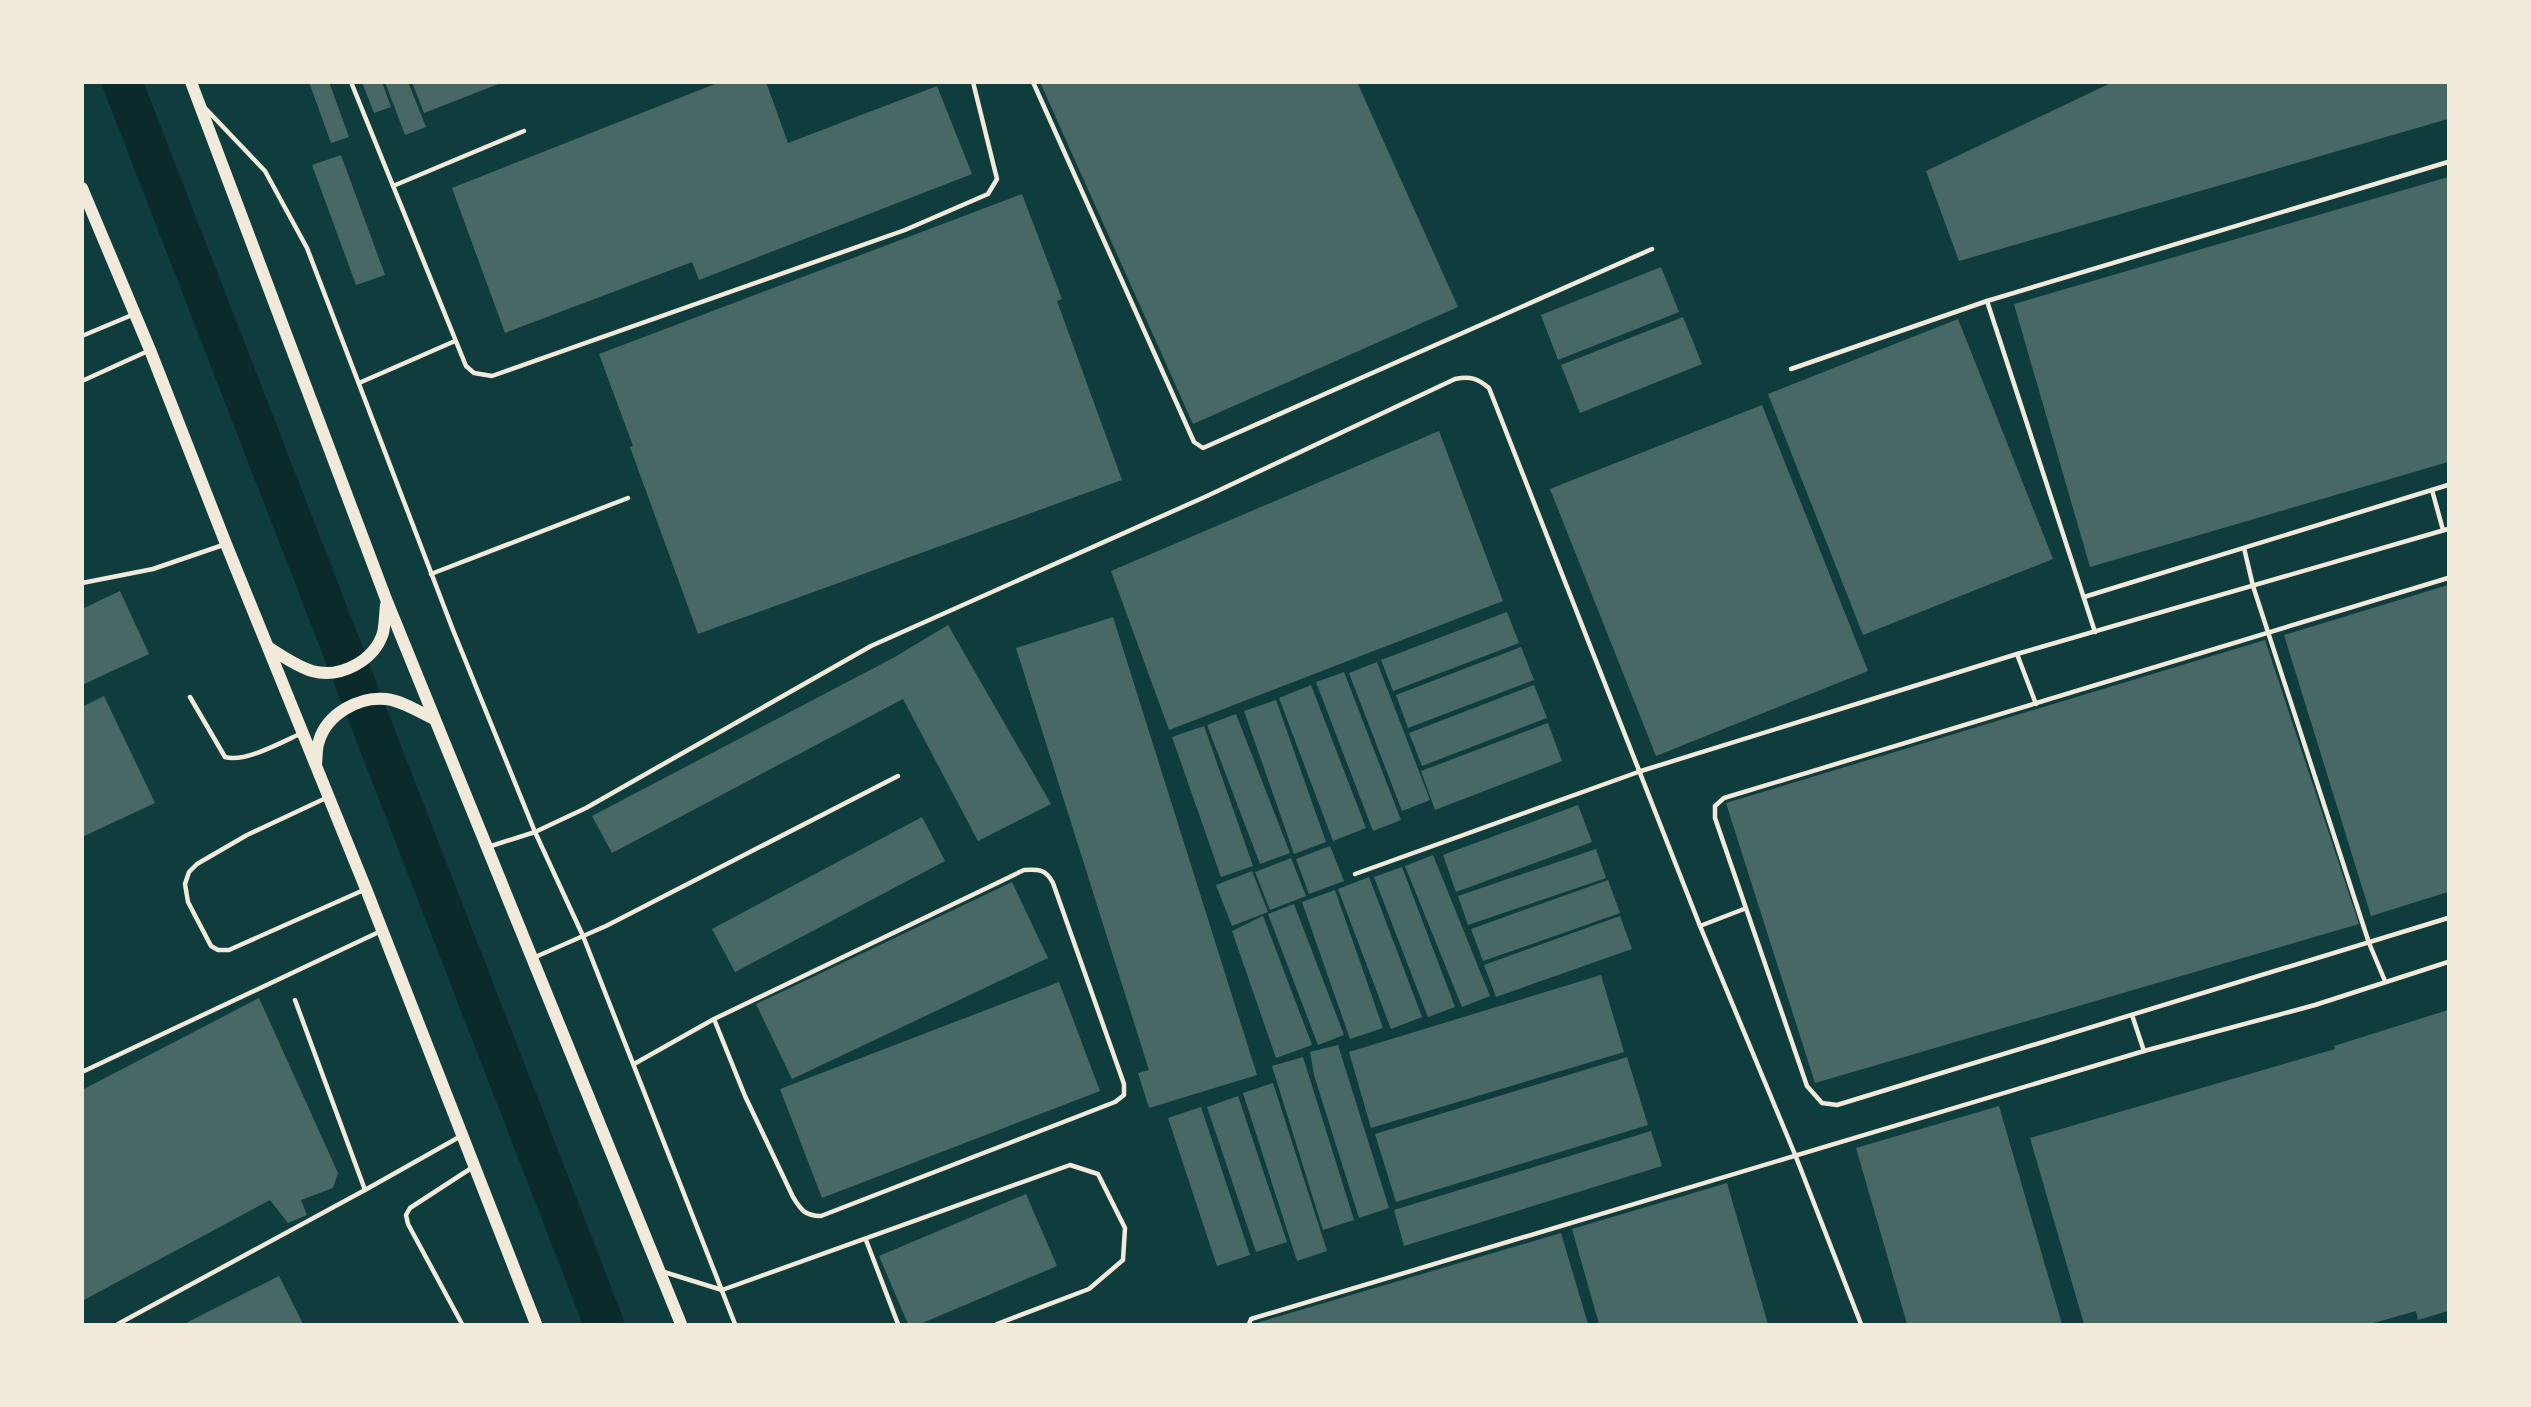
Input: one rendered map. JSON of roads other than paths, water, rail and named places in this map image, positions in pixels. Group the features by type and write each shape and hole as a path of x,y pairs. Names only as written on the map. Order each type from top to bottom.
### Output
{"main road":[{"path":"191,82 386,599 530,959 681,1324"},
{"path":"82,188 150,350 366,889 536,1324"},
{"path":"268,647 288,660 324,673 340,671 359,664 373,652 382,634 385,624 386,599"},
{"path":"315,765 319,740 337,714 359,702 388,699 434,719"}],"lane":[{"path":"351,82 466,366 474,373 492,376 905,230 988,194 995,186 997,179 973,82"},
{"path":"1033,82 1194,442 1203,448 1652,249"},
{"path":"197,99 265,171 307,248 431,574 535,832 583,936 735,1324"},
{"path":"393,186 524,131"},
{"path":"1791,369 1987,302 2448,162"},
{"path":"1987,302 2095,632"},
{"path":"82,336 135,314"},
{"path":"359,383 455,341"},
{"path":"82,381 150,350"},
{"path":"486,848 535,832 586,808 871,646 1207,496 1455,379 1467,376 1478,378 1489,388 1861,1324"},
{"path":"2084,597 2448,485"},
{"path":"1355,873 1641,771 2018,654 2446,530 2432,490"},
{"path":"431,574 628,498"},
{"path":"82,583 153,569 226,544"},
{"path":"2244,548 2253,586 2368,943 2385,981"},
{"path":"2448,578 1724,798 1715,806 1715,818 1744,909 1807,1086 1822,1103 1837,1105 2448,918"},
{"path":"2018,654 2036,704"},
{"path":"190,697 225,757 231,759 259,752 302,733"},
{"path":"530,959 583,936 898,776"},
{"path":"328,797 247,835 197,864 189,872 185,884 188,902 211,946 218,950 229,950 366,889"},
{"path":"634,1064 714,1019 1024,870 1038,869 1048,873 1053,883 1124,1084 1124,1095 1115,1102 832,1212 821,1216 809,1216 801,1210 793,1197 745,1096 714,1019"},
{"path":"1701,926 1744,909"},
{"path":"82,1072 382,931"},
{"path":"1249,1324 1251,1319 2144,1051 2315,1005 2448,962"},
{"path":"295,1000 365,1190"},
{"path":"2132,1015 2144,1051"},
{"path":"118,1324 461,1136"},
{"path":"660,1270 722,1290 1070,1165 1098,1174 1125,1228 1123,1260 1089,1289 997,1324"},
{"path":"462,1324 408,1224 406,1215 410,1208 473,1167"},
{"path":"866,1240 898,1324"}],"waterway":[{"path":"122,82 604,1324"}]}
